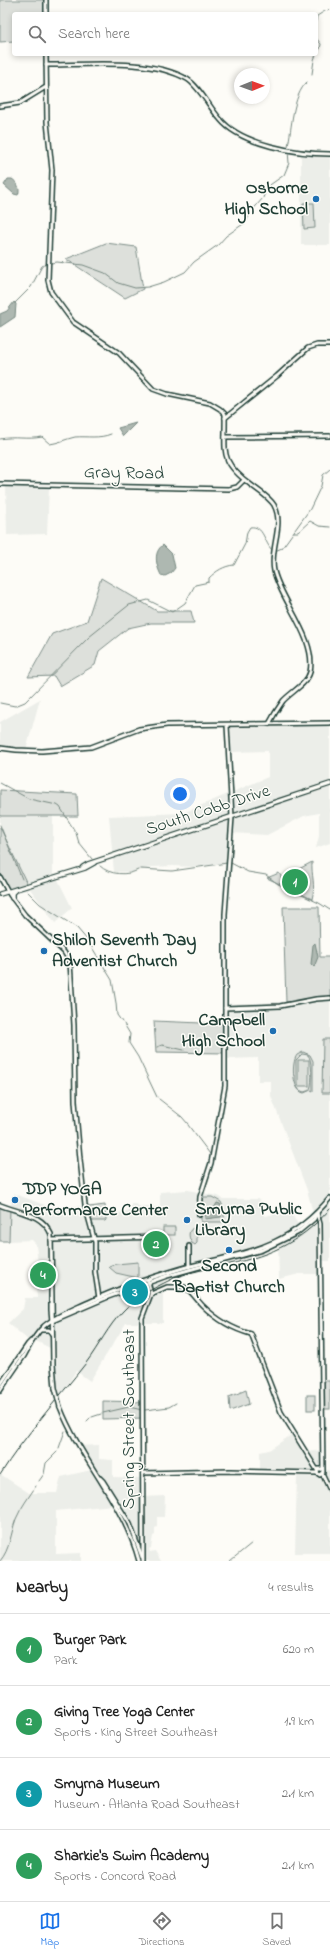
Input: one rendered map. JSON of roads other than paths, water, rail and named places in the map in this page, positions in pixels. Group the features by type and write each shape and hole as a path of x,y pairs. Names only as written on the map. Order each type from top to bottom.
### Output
{"main road":[{"name":"South Cobb Drive","path":"0,894 83,867 85,868 94,863 330,784"},
{"path":"12,898 12,893 17,889"}],"street":[{"path":"46,0 46,12"},
{"path":"46,56 47,122 52,164 48,280 51,292 73,322 118,353 153,389 167,394 210,403 223,411 225,418 227,462 244,480 269,499 276,510 278,521 272,554 275,575 302,630 310,654 310,666 307,678 283,702 269,724"},
{"path":"46,65 131,65 150,67 178,75 192,83 220,120 226,126 241,135 255,141 290,150 330,154"},
{"path":"0,106 20,103 46,87"},
{"path":"225,418 277,376 308,348 314,345 330,345"},
{"path":"225,437 330,436"},
{"name":"Gray Road","path":"0,484 229,489 237,487 244,480"},
{"path":"0,748 23,750 86,748 149,727 174,725 330,723"},
{"path":"199,1215 200,1194 211,1162 224,1098 226,1063 225,914 232,817 227,724"},
{"path":"0,877 8,892 25,915 64,952 70,962 74,1025 75,1101 80,1159 85,1205 94,1240 95,1272 99,1298"},
{"path":"225,1007 281,1006 314,1000 330,999"},
{"path":"0,1391 40,1330 62,1315 99,1298 189,1267 263,1248 294,1232 317,1213 330,1198"},
{"path":"0,1205 36,1218 48,1230 52,1240 52,1334 55,1388 60,1407 70,1429 100,1478 128,1529 139,1561"},
{"path":"52,1321 108,1296 141,1285 148,1281 262,1250 291,1236 314,1219 317,1213"},
{"path":"317,1213 319,1219 322,1460 319,1471"},
{"path":"314,1219 319,1219"},
{"path":"52,1240 161,1238"},
{"path":"52,1240 50,1310 52,1321"},
{"path":"189,1246 189,1267"},
{"path":"148,1281 151,1294 167,1287 184,1287 210,1312 227,1325 251,1334 280,1412 330,1490"},
{"path":"141,1285 149,1288"},
{"name":"Spring Street Southeast","path":"143,1561 142,1318 151,1294"},
{"path":"53,1312 56,1315 62,1315"},
{"path":"40,1330 49,1330 52,1334"},
{"path":"0,1385 28,1344 32,1341"},
{"path":"10,1376 8,1374 12,1366"},
{"path":"143,1473 319,1471"},
{"path":"100,1478 126,1518 137,1541 143,1561"},
{"path":"137,1541 141,1542 143,1539"}],"waterway":[{"path":"318,15 325,11"},
{"path":"318,40 321,44 320,49 318,50"},
{"path":"312,74 316,56"},
{"path":"288,146 295,104 298,95 307,82"},
{"path":"250,213 263,198 267,187 284,175 289,163 288,151"},
{"path":"51,263 57,262 83,265 105,273 118,283 135,288 148,287 164,282 185,272 194,262 246,222 249,216"},
{"path":"15,303 31,287 42,266 47,264"},
{"path":"0,439 42,437 50,444 75,437 98,437 111,434"},
{"path":"275,551 282,548 310,509 321,486 323,475 330,469"},
{"path":"294,532 298,532 310,521 319,526 330,527"},
{"path":"0,703 15,706 25,702 89,637 129,605 148,600 172,612 185,603 195,585 209,582 209,578 217,571 227,566 234,565 245,544 247,532 250,527 255,527 261,532 272,550"},
{"path":"0,783 29,799 60,807 76,833 79,843 92,859"},
{"path":"0,825 22,879"},
{"path":"141,869 172,871 227,863"},
{"path":"231,863 248,872 266,875 278,884 319,903 330,910"},
{"path":"100,866 108,871 119,874 138,870"},
{"path":"27,891 40,904 77,928 88,941 112,980 117,1015 122,1022"},
{"path":"124,1024 130,1034 129,1043 138,1057 157,1097"},
{"path":"157,1047 162,1045 184,1050"},
{"path":"159,1099 182,1117 188,1124"},
{"path":"188,1125 210,1154"},
{"path":"145,1410 169,1407 176,1403"},
{"path":"103,1413 129,1407 142,1410"},
{"path":"92,1417 101,1414"},
{"path":"87,1421 90,1418"},
{"path":"59,1448 65,1431"},
{"path":"39,1481 44,1474 46,1463 57,1452"},
{"path":"0,1561 6,1552 18,1515 36,1486"},
{"path":"230,1561 252,1543"}],"railway":[{"path":"0,1475 31,1432 86,1363 113,1323 133,1302 156,1287 180,1276 267,1254 280,1248 306,1232 330,1209"}],"place":[{"name":"Osborne High School","path":"316,199"},
{"name":"Burger Park","path":"295,882"},
{"name":"Shiloh Seventh Day Adventist Church","path":"44,951"},
{"name":"Campbell High School","path":"273,1031"},
{"name":"DDP YOGA Performance Center","path":"15,1200"},
{"name":"Smyrna Public Library","path":"187,1220"},
{"name":"Giving Tree Yoga Center","path":"156,1244"},
{"name":"Second Baptist Church","path":"229,1250"},
{"name":"Sharkie's Swim Academy","path":"43,1275"},
{"name":"Smyrna Museum","path":"135,1292"}]}
